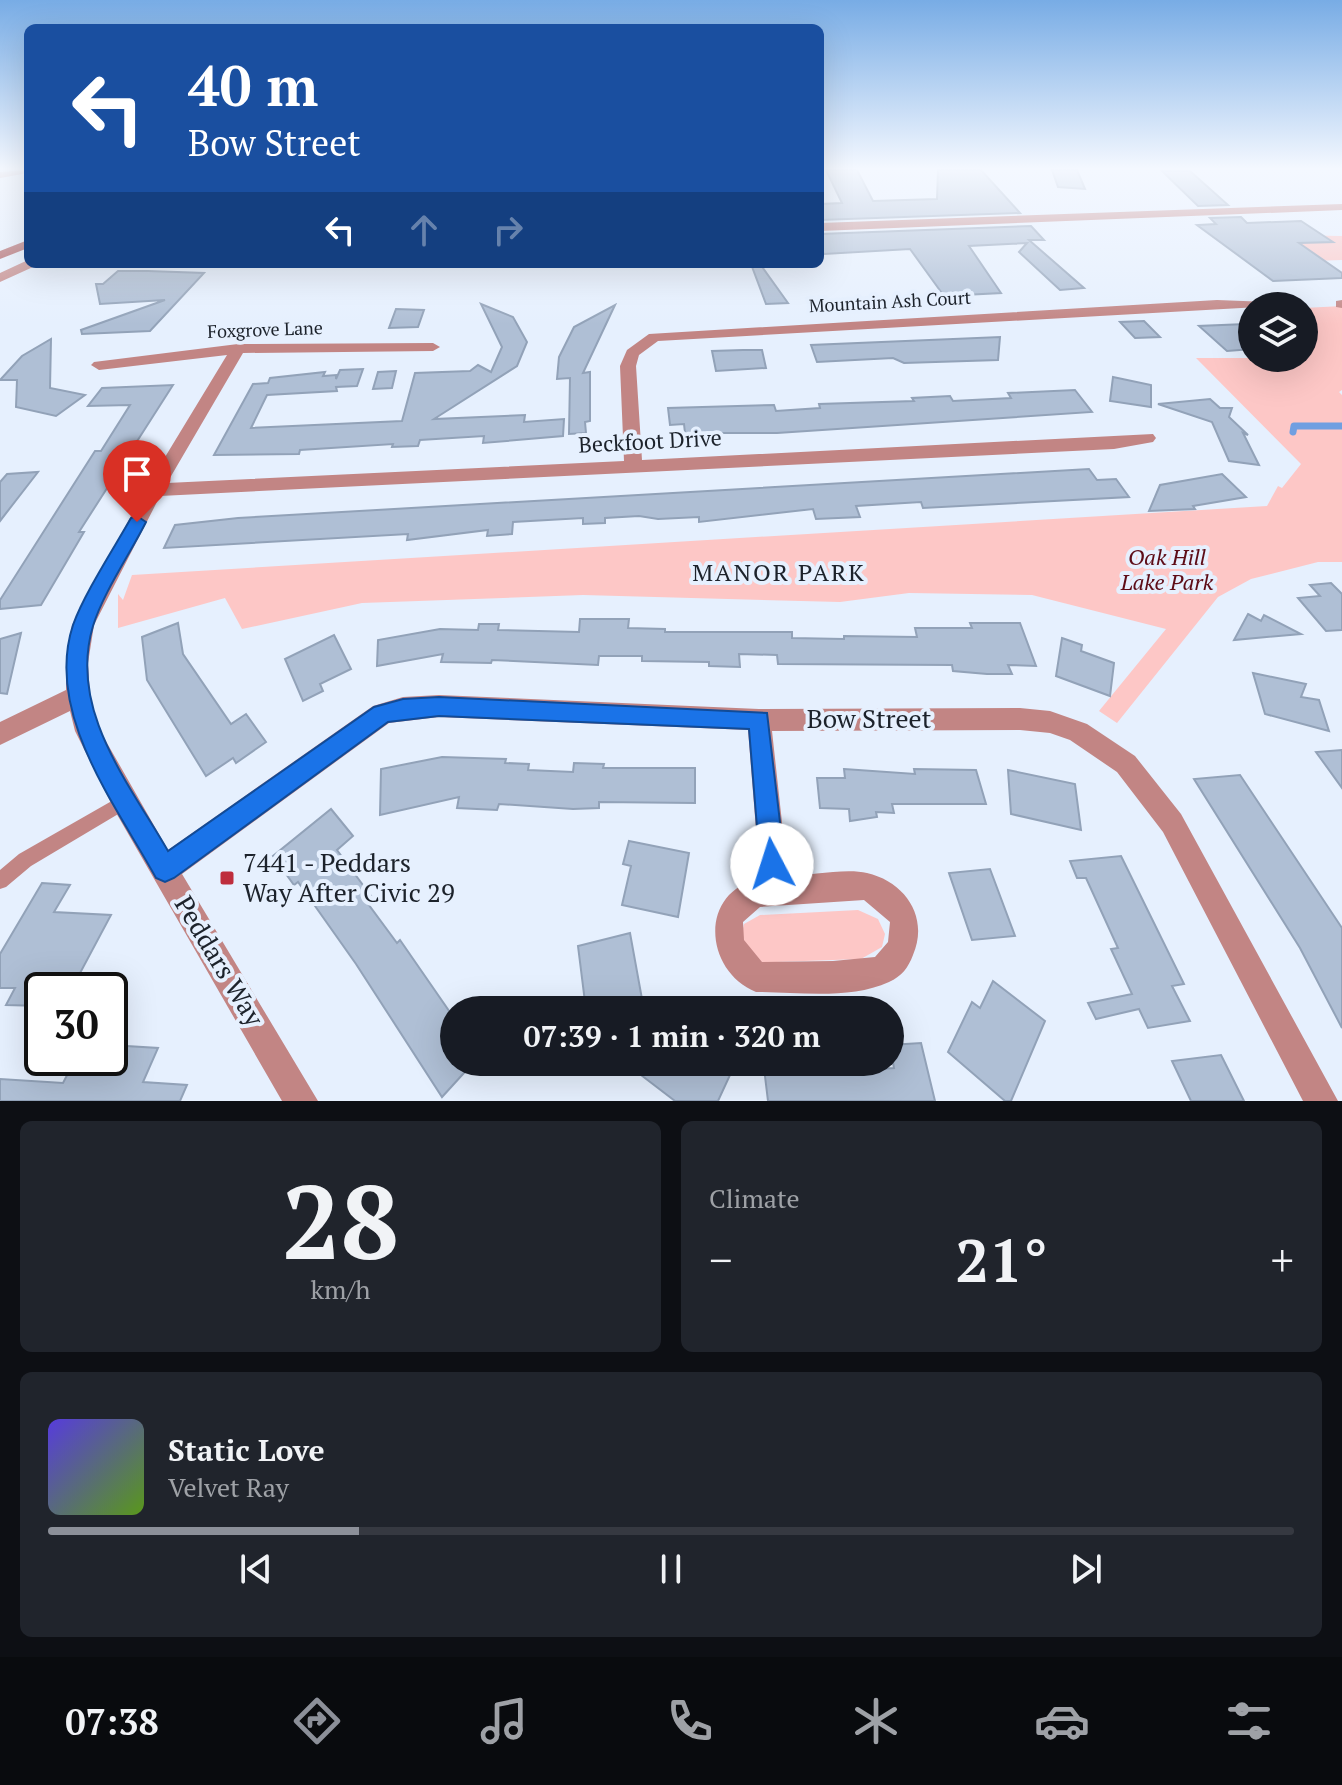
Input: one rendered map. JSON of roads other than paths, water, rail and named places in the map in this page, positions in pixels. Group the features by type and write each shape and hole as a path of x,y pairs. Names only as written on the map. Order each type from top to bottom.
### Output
{"main road":[{"path":"0,255 24,246"}],"street":[{"path":"824,227 967,221"},
{"path":"0,278 24,266"},
{"name":"Mountain Ash Court","path":"633,465 628,366 632,353 654,337 1238,305"},
{"name":"Foxgrove Lane","path":"99,365 238,349 433,347"},
{"name":"Peddars Way","path":"238,349 154,490 83,625 77,663 78,696 87,731 124,802 301,1101"},
{"name":"Beckfoot Drive","path":"154,490 1114,443 1147,438"},
{"path":"0,734 78,696"},
{"name":"Bow Street","path":"165,869 382,714 403,708 439,706 759,720 1020,719 1050,722 1094,739 1126,764 1172,823 1321,1101"},
{"path":"759,720 775,893"},
{"path":"865,886 882,893 898,908 906,926 896,960 877,972 756,977 737,962 726,939 729,918 740,901 756,893 775,893 865,886"}],"lane":[{"path":"0,881 25,860 124,802"}],"waterway":[{"path":"1293,432 1294,426 1342,426"}],"place":[{"name":"7441 - Peddars Way After Civic 29","path":"227,878"}],"district":[{"name":"MANOR PARK","path":"779,573"}],"park label":[{"name":"Oak Hill Lake Park","path":"1167,570"}]}
